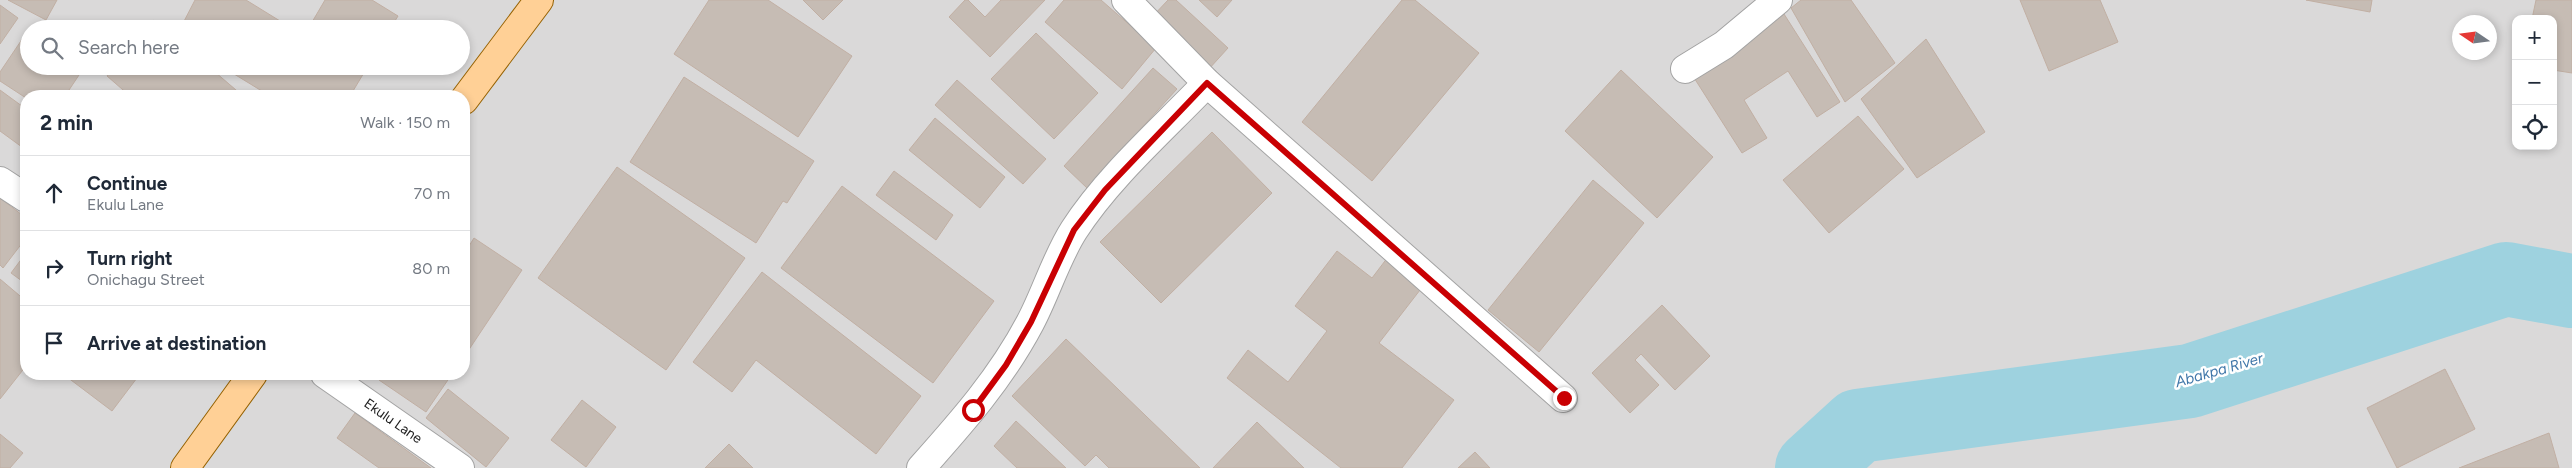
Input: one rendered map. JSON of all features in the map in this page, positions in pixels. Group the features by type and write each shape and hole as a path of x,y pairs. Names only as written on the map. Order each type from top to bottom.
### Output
{"main road":[{"path":"470,92 539,0"},
{"path":"185,468 250,380"}],"street":[{"path":"1126,0 1207,83 1564,398"},
{"path":"1685,69 1724,44 1778,0"},
{"path":"920,468 973,410 1006,365 1031,322 1074,230 1105,190 1207,83"},
{"path":"0,181 20,194"},
{"name":"Ekulu Lane","path":"334,380 460,468"}],"shaded area":[{"path":"0,0 2572,0 2572,468 0,468"}],"building":[{"path":"8,0 57,0 46,20"},
{"path":"195,0 246,0 278,20 185,20"},
{"path":"325,0 372,0 398,16 396,20 313,20"},
{"path":"709,0 768,0 852,56 798,137 674,54"},
{"path":"803,0 843,0 823,20"},
{"path":"965,0 968,0 985,17 1001,0 1045,0 990,57 949,17"},
{"path":"1064,0 1101,0 1156,48 1122,89 1045,22"},
{"path":"1168,0 1176,0 1228,48 1208,70 1152,17"},
{"path":"1199,0 1232,0 1217,17"},
{"path":"1402,0 1415,0 1479,53 1372,181 1302,122"},
{"path":"1801,0 1851,0 1895,63 1845,102 1791,8"},
{"path":"2020,0 2100,0 2118,42 2049,71"},
{"path":"2306,0 2372,0 2370,12"},
{"path":"2536,0 2572,0 2572,73 2557,71 2557,15 2533,15"},
{"path":"0,5 18,18 0,44"},
{"path":"1784,14 1840,102 1817,117 1788,71 1744,100 1767,138 1742,153 1691,73"},
{"path":"1036,33 1098,93 1054,139 991,79"},
{"path":"1926,39 1985,132 1917,178 1861,99"},
{"path":"20,42 20,75 79,75 69,90 20,90 20,94 0,81 0,72"},
{"path":"1153,68 1177,89 1087,188 1064,166"},
{"path":"1621,70 1713,157 1657,218 1565,131"},
{"path":"218,75 236,90 123,90 107,76"},
{"path":"236,75 363,75 354,90 260,90"},
{"path":"684,77 814,161 787,203 783,201 756,243 630,162"},
{"path":"957,80 1046,159 1023,184 935,105"},
{"path":"0,90 20,105 20,146 0,131"},
{"path":"1858,116 1904,169 1829,233 1783,180"},
{"path":"935,118 1005,177 980,208 909,150"},
{"path":"1212,132 1272,193 1161,303 1100,242"},
{"path":"617,167 745,258 666,370 538,278"},
{"path":"894,171 953,215 936,240 876,195"},
{"path":"1593,180 1644,223 1539,352 1488,310"},
{"path":"842,186 994,301 933,383 781,268"},
{"path":"0,198 20,213 20,246 3,268 0,265"},
{"path":"474,238 522,270 470,348 470,244"},
{"path":"1337,251 1372,278 1391,253 1427,281 1379,343 1454,400 1402,468 1341,468 1227,378 1248,350 1288,382 1327,331 1295,306"},
{"path":"20,261 20,280 11,273"},
{"path":"762,272 921,396 876,454 756,360 732,392 693,362"},
{"path":"0,279 20,296 20,374 0,399"},
{"path":"1662,305 1710,356 1675,390 1641,354 1635,360 1659,385 1630,413 1592,373"},
{"path":"1066,339 1200,468 1109,468 1096,455 1085,466 1012,396"},
{"path":"2445,369 2475,429 2397,468 2367,408"},
{"path":"71,380 135,380 112,411"},
{"path":"379,380 448,380 426,412"},
{"path":"448,389 509,438 486,467 426,418"},
{"path":"582,400 616,427 586,467 551,440"},
{"path":"355,413 431,468 379,468 337,438"},
{"path":"1016,421 1066,468 1017,468 994,446"},
{"path":"1257,422 1304,468 1213,468"},
{"path":"2549,433 2559,468 2459,468"},
{"path":"0,434 23,453 10,468 0,468"},
{"path":"729,444 753,468 705,468"},
{"path":"1475,452 1490,468 1458,468"}],"waterway":[{"name":"Abakpa River","path":"1812,468 1858,426 2190,381 2506,279 2572,291"}],"route":[{"path":"973,410 1006,365 1031,322 1074,230 1105,190 1207,83 1564,398"}]}
